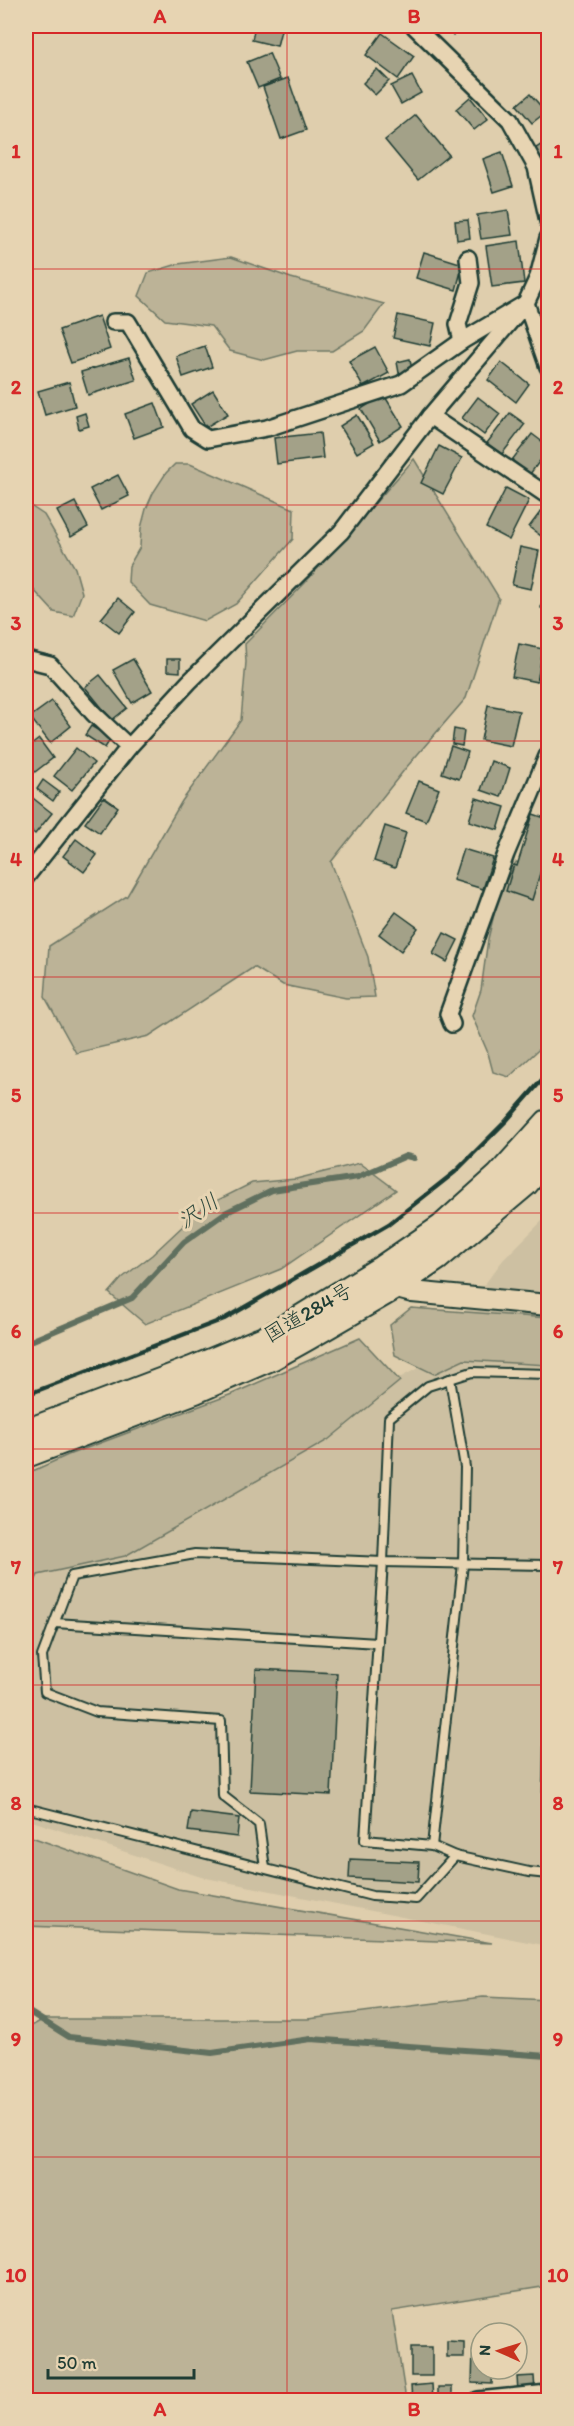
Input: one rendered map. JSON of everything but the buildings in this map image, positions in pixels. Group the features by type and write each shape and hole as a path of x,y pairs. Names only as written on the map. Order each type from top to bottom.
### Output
{"highway":[{"name":"国道284号","path":"26,1454 195,1390 273,1356 387,1278 499,1177 549,1123"},
{"name":"国道284号","path":"26,1433 192,1370 271,1336 387,1278 436,1257 525,1183 549,1156"}],"street":[{"path":"414,26 510,120 536,167 549,221"},
{"path":"26,877 129,747 189,682 341,532 430,416 526,303 538,278 549,238"},
{"path":"462,341 458,324 471,284 468,258"},
{"path":"113,322 128,322 192,429 208,439 267,428 400,384 462,341 526,303"},
{"path":"526,303 549,368"},
{"path":"430,416 549,496"},
{"path":"26,659 50,665 94,714 129,747"},
{"path":"452,1024 448,1014 506,854 549,754"},
{"path":"387,1278 412,1292 549,1305"},
{"path":"478,2400 549,2393"}],"lane":[{"path":"549,1374 472,1371 428,1386 389,1418 383,1562 365,1840 432,1846 455,1856 549,1874"},
{"path":"432,1846 463,1563 465,1467 450,1379"},
{"path":"266,1868 259,1824 224,1796 221,1721 98,1712 45,1692 42,1656 72,1576 195,1554 383,1562 549,1565"},
{"path":"55,1623 378,1643"},
{"path":"26,1808 372,1896 416,1899 455,1856"}],"shaded area":[{"path":"231,257 291,278 384,304 364,331 332,351 297,351 264,360 230,351 211,326 165,320 139,296 148,273 178,264"},
{"path":"414,459 499,598 466,698 405,769 331,862 368,957 375,997 346,998 283,985 254,967 149,1036 76,1053 45,997 49,946 127,896 182,801 241,720 246,662 245,644 305,583"},
{"path":"175,464 190,464 294,509 293,539 236,604 205,621 150,605 128,582 129,566 140,547 141,528 146,509 153,493"},
{"path":"26,503 44,515 75,568 82,593 73,616 54,612 32,588 26,586"},
{"path":"516,862 548,868 548,1041 509,1077 493,1072 488,1053 472,1016 481,990 488,939 499,894"},
{"path":"360,1163 396,1190 281,1269 145,1324 109,1293 122,1278 152,1255 202,1208 252,1183 296,1179"},
{"path":"548,1215 548,1946 201,1877 26,1819 26,1573 424,1365 503,1260"},
{"path":"411,1308 548,1318 548,1365 464,1360 434,1374 395,1355 390,1325"},
{"path":"360,1338 400,1381 328,1440 125,1556 38,1575 26,1601 26,1474 68,1455 232,1394"},
{"path":"26,1835 178,1889 492,1943 26,1926"},
{"path":"483,1997 548,2000 548,2286 392,2311 406,2400 26,2400 26,2029 44,2019 308,2019"}],"waterway":[{"name":"沢川","path":"26,1343 132,1298 184,1242 225,1213 272,1190 358,1177 406,1156 414,1158"},
{"path":"26,2010 69,2037 212,2053 311,2039 548,2056"}],"railway":[{"path":"26,1395 224,1319 389,1224 455,1172 506,1121 548,1073"}]}
